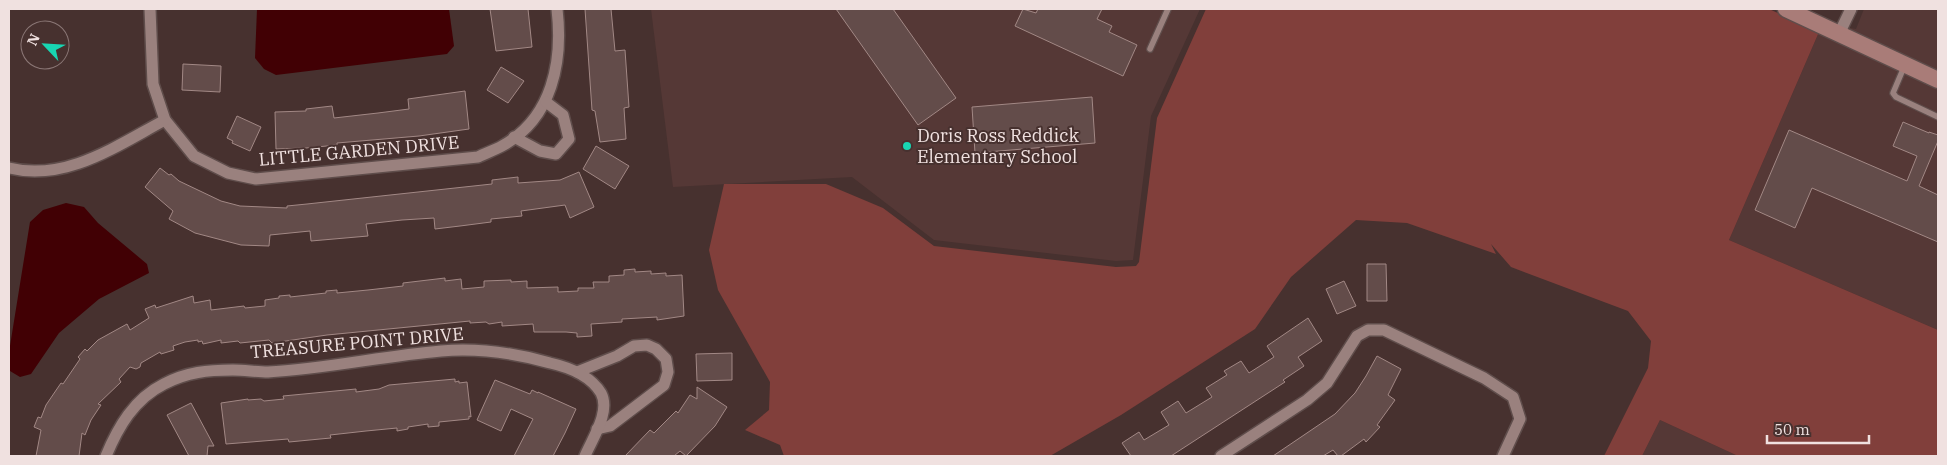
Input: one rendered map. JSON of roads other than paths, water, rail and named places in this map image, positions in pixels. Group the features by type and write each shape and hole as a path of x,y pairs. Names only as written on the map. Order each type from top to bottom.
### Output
{"street":[{"name":"LITTLE GARDEN DRIVE","path":"150,9 153,84 165,120 194,156 228,174 256,179 478,157 504,146 526,128 546,102 556,71 559,32 557,9"},
{"path":"1786,9 1938,80"},
{"path":"1839,34 1851,9"},
{"path":"514,137 540,151 556,154 569,139 563,115 546,102"},
{"path":"10,171 42,172 67,168 103,153 165,120"},
{"path":"1221,456 1307,400 1327,384 1357,336 1368,330 1384,330 1484,378 1513,397 1520,420 1503,456"},
{"path":"577,372 617,356 634,346 648,345 656,348 666,359 668,372 664,385 610,426 597,429"},
{"name":"TREASURE POINT DRIVE","path":"106,456 116,433 135,405 163,384 195,372 234,370 266,372 442,351 480,351 531,358 566,367 581,374 600,392 605,405 585,456"}],"lane":[{"path":"1150,49 1168,9"},
{"path":"1905,64 1893,93 1896,97 1938,117"}],"place":[{"name":"Doris Ross Reddick Elementary School","path":"907,146"}]}
